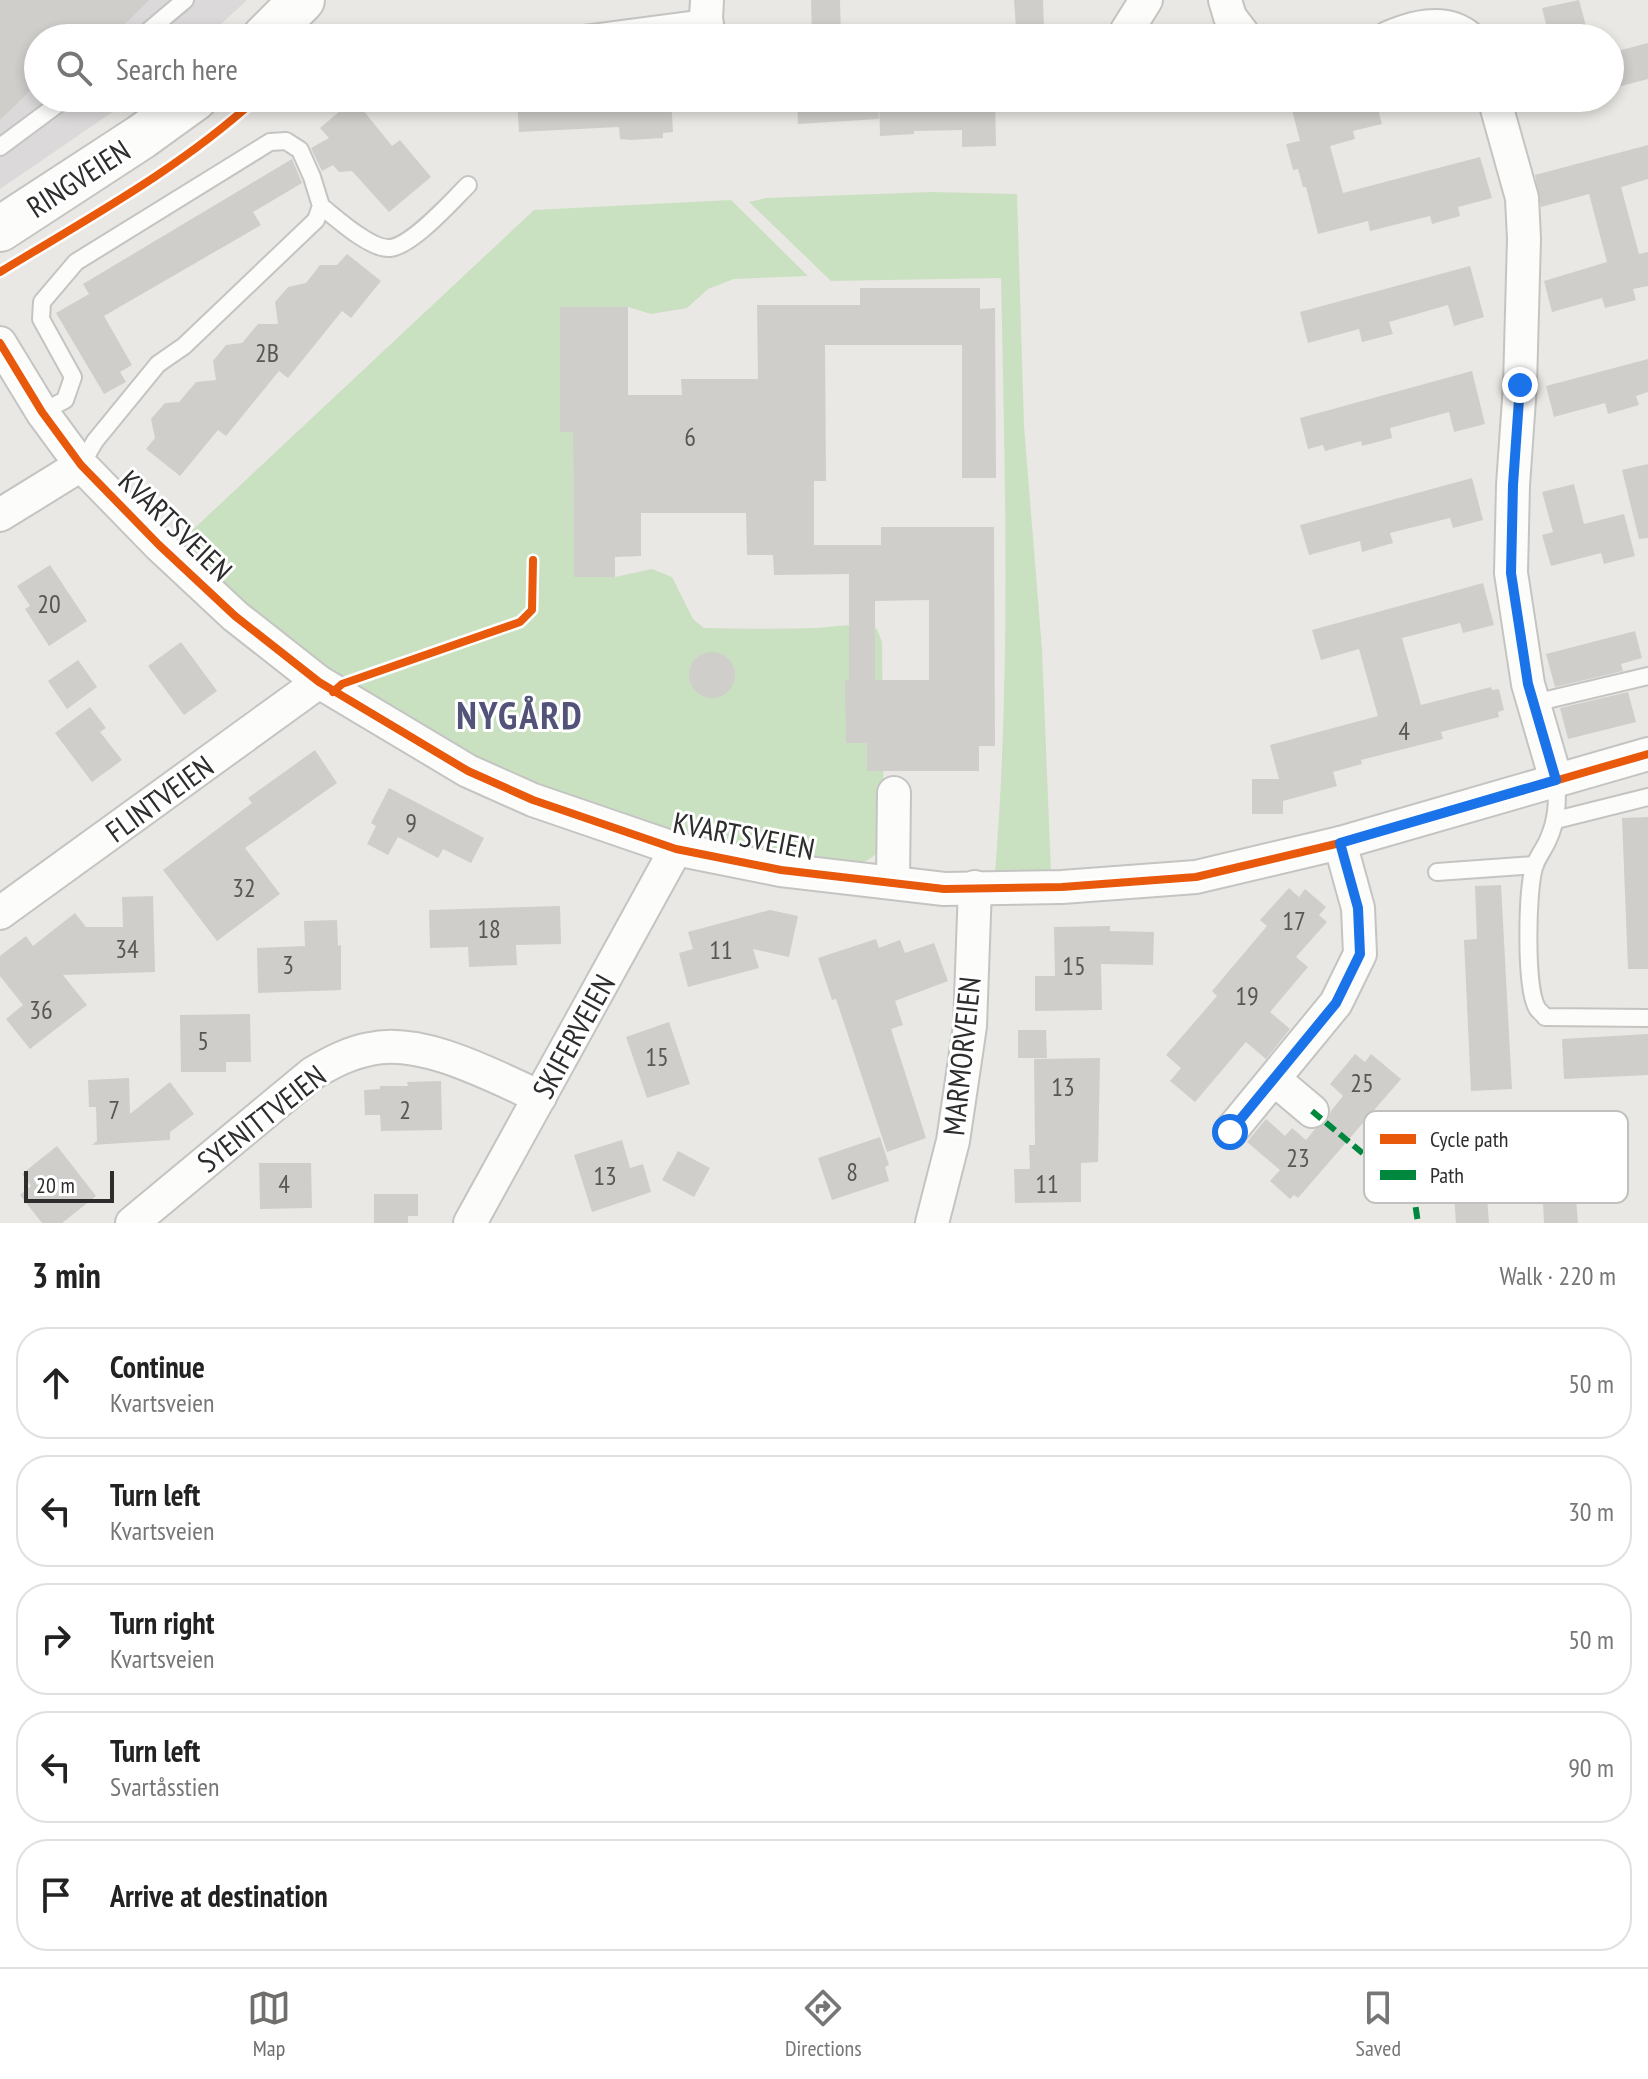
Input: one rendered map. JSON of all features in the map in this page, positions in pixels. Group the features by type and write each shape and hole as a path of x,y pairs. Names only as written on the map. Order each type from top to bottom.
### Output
{"main road":[{"path":"278,24 302,0"},
{"name":"RINGVEIEN","path":"0,229 176,112"}],"street":[{"path":"1131,24 1146,0"},
{"path":"1225,0 1235,24"},
{"path":"1498,112 1522,198 1524,239 1511,573 1528,684 1556,780"},
{"name":"KVARTSVEIEN","path":"0,343 42,412 81,465 159,545 235,616 319,682 468,771 533,800 676,849 781,870 944,889 1062,887 1196,877 1340,843 1648,754"},
{"path":"0,515 81,465"},
{"name":"FLINTVEIEN","path":"0,913 319,682"},
{"path":"893,882 894,793"},
{"path":"1230,1132 1336,1003 1360,954 1358,908 1340,843"},
{"name":"SKIFERVEIEN","path":"470,1223 676,849"},
{"name":"MARMORVEIEN","path":"932,1223 953,1141 970,1026 975,887"},
{"name":"SYENITTVEIEN","path":"132,1223 313,1073 342,1056 373,1047 407,1048 455,1058 540,1097"},
{"path":"1274,1079 1312,1111"}],"lane":[{"path":"157,24 185,0"},
{"path":"667,24 707,19"},
{"path":"0,147 47,112"},
{"path":"42,412 65,400 73,377 41,319 42,302 76,262 270,142 286,141 300,150 321,206 316,220 184,346 158,364 95,441 81,465"},
{"path":"321,206 373,243 390,248 408,241 468,185"},
{"path":"1534,703 1648,676"},
{"path":"1556,780 1556,820 1535,865 1530,887 1529,946 1532,990 1537,1009 1545,1017 1648,1018"},
{"path":"1556,820 1648,797"},
{"path":"1437,872 1535,865"}],"shaded area":[{"path":"0,0 247,0 221,24 24,24 24,112 113,112 0,189"}],"green space":[{"path":"932,192 1017,194 1024,426 1042,649 1051,873 995,873 1005,650 1001,278 831,281 749,202 766,198"},
{"path":"731,200 808,276 734,279 708,289 687,308 651,314 628,307 560,432 573,432 574,576 615,577 652,569 672,577 693,619 704,628 854,625 877,629 882,642 884,841 874,855 857,864 834,866 666,836 466,757 407,724 283,638 180,544 534,210"}],"building":[{"path":"0,0 149,0 125,24 24,24 24,97 0,120"},
{"path":"811,0 840,0 841,24 812,24"},
{"path":"1014,0 1043,0 1044,24 1016,24"},
{"path":"1579,0 1585,24 1546,24 1542,8"},
{"path":"1648,43 1648,79 1624,85 1624,49"},
{"path":"339,112 365,112 392,146 400,140 431,177 389,212 352,171 339,172 333,165 322,171 311,148 329,138 320,128"},
{"path":"518,112 672,112 673,132 663,133 663,138 620,139 619,127 519,132"},
{"path":"798,112 879,112 879,119 798,124"},
{"path":"879,112 995,112 996,146 962,147 962,130 914,131 914,134 880,136"},
{"path":"1293,112 1379,112 1382,124 1353,131 1355,139 1330,146 1343,193 1480,157 1492,198 1458,207 1460,216 1432,224 1430,216 1370,231 1368,221 1318,234 1306,187 1303,187 1298,169 1293,170 1286,144 1300,141"},
{"path":"1648,145 1648,179 1621,187 1639,254 1648,252 1648,286 1633,289 1636,300 1605,308 1602,298 1552,312 1544,281 1607,262 1589,194 1541,207 1535,175"},
{"path":"292,159 302,183 253,212 261,225 104,316 132,365 120,372 126,382 104,394 56,313 89,294 83,284"},
{"path":"347,254 381,281 351,318 342,311 288,378 279,371 226,436 218,430 180,476 146,449 155,438 151,419 165,403 179,402 196,382 216,380 213,361 226,345 242,343 258,324 278,324 275,302 288,287 306,283 320,265 337,265"},
{"path":"1470,266 1484,317 1454,326 1448,305 1389,322 1393,334 1362,342 1359,329 1308,343 1300,312"},
{"path":"860,288 980,288 980,309 995,308 996,478 962,478 962,345 825,345 826,481 814,481 814,545 881,545 881,527 994,527 995,746 979,746 979,771 867,771 867,743 846,743 849,574 774,575 773,555 747,555 746,513 641,513 641,556 615,557 615,577 574,577 573,432 560,432 560,307 628,307 628,395 682,395 681,379 758,379 757,305 860,305","holes":["929,600 929,680 875,680 875,601"]},
{"path":"1648,359 1648,392 1636,396 1639,405 1608,414 1605,403 1554,417 1546,386"},
{"path":"1472,371 1485,424 1454,432 1449,412 1390,428 1392,438 1362,446 1361,441 1325,451 1323,445 1308,449 1300,418"},
{"path":"1648,464 1648,538 1639,539 1622,470"},
{"path":"1472,478 1483,520 1453,528 1450,518 1390,533 1393,543 1362,552 1360,541 1309,555 1300,525"},
{"path":"1574,484 1584,524 1624,514 1635,556 1604,564 1601,553 1551,566 1542,535 1553,532 1542,492"},
{"path":"50,565 87,621 49,646 25,609 30,606 17,586"},
{"path":"1483,583 1494,625 1463,633 1460,623 1402,638 1421,705 1491,687 1492,690 1499,689 1504,710 1498,712 1499,717 1441,732 1443,739 1361,760 1362,764 1333,772 1337,786 1283,801 1283,814 1252,814 1252,779 1279,779 1270,745 1378,716 1359,649 1321,660 1312,630"},
{"path":"1635,631 1642,658 1621,664 1623,671 1555,687 1546,654"},
{"path":"181,642 217,691 184,715 148,666"},
{"path":"712,652 728,659 735,675 728,691 712,698 696,691 689,675 696,659"},
{"path":"78,660 97,687 67,709 48,681"},
{"path":"1628,692 1636,722 1568,739 1560,708"},
{"path":"90,707 106,728 100,732 122,760 92,782 55,733"},
{"path":"315,750 337,783 245,848 280,894 217,941 163,870 252,803 248,798"},
{"path":"389,788 484,838 471,863 443,849 438,858 398,837 388,855 367,844 376,826 371,823"},
{"path":"1648,817 1648,969 1628,969 1622,818"},
{"path":"1501,885 1512,1089 1471,1091 1464,940 1477,939 1475,886"},
{"path":"1289,888 1299,897 1305,889 1326,907 1319,915 1327,922 1296,957 1308,967 1270,1012 1290,1029 1266,1059 1246,1042 1195,1102 1170,1081 1181,1068 1166,1055 1217,996 1212,991 1267,926 1260,920"},
{"path":"153,896 155,972 63,975 87,1005 30,1049 6,1019 23,1005 0,976 0,956 26,936 33,946 75,913 86,927 123,927 122,897"},
{"path":"560,906 561,944 516,945 517,965 469,967 468,947 430,948 429,910"},
{"path":"770,910 798,916 789,957 753,949 759,968 688,987 679,953 693,949 688,932"},
{"path":"337,920 338,946 341,945 341,990 258,993 257,948 305,946 304,921"},
{"path":"1110,926 1110,931 1154,932 1153,965 1101,964 1102,1010 1035,1011 1035,976 1055,976 1054,927"},
{"path":"876,939 879,948 900,940 905,953 934,943 948,981 895,1001 903,1025 891,1029 926,1138 887,1152 836,999 832,1000 818,958"},
{"path":"250,1014 251,1062 226,1062 226,1072 181,1072 180,1015"},
{"path":"669,1022 690,1084 647,1098 626,1037"},
{"path":"1018,1030 1046,1030 1047,1058 1018,1058"},
{"path":"1648,1034 1648,1075 1564,1079 1562,1039"},
{"path":"1355,1054 1365,1062 1371,1054 1401,1079 1373,1111 1364,1111 1364,1122 1298,1198 1294,1195 1290,1199 1270,1181 1280,1170 1247,1142 1266,1119 1285,1136 1292,1128 1306,1140 1315,1129 1327,1123 1331,1111 1343,1096 1330,1084"},
{"path":"1100,1058 1098,1162 1081,1163 1081,1202 1015,1203 1014,1169 1030,1169 1029,1145 1035,1145 1034,1059"},
{"path":"129,1078 130,1114 170,1082 194,1114 170,1132 170,1140 92,1145 97,1141 96,1107 89,1107 88,1080"},
{"path":"441,1081 442,1130 381,1131 380,1115 365,1115 364,1090 380,1089 380,1086 408,1086 407,1082"},
{"path":"880,1137 889,1165 885,1167 889,1181 832,1200 818,1158"},
{"path":"622,1140 630,1168 643,1164 651,1192 592,1212 574,1155"},
{"path":"57,1146 96,1196 62,1223 42,1223 20,1195 31,1186 22,1174"},
{"path":"678,1151 710,1168 694,1197 662,1180"},
{"path":"259,1163 311,1163 312,1208 260,1209"},
{"path":"374,1194 418,1194 418,1216 408,1216 408,1223 374,1223"},
{"path":"1455,1203 1487,1203 1489,1223 1456,1223"},
{"path":"1543,1203 1576,1203 1578,1223 1544,1223"}],"marked path":[{"path":"1312,1111 1364,1154"},
{"path":"1415,1203 1418,1223"}],"cycle path":[{"path":"0,272 165,170 241,112"},
{"path":"0,343 42,412 81,465 159,545 235,616 319,682 468,771 533,800 676,849 781,870 944,889 1062,887 1196,877 1340,843 1648,754"},
{"path":"333,692 342,684 520,622 532,610 533,560"}],"district":[{"name":"NYGÅRD","path":"520,714"}],"route":[{"path":"1230,1132 1336,1003 1360,954 1358,908 1340,843 1556,780 1528,684 1511,573 1520,385"}]}
